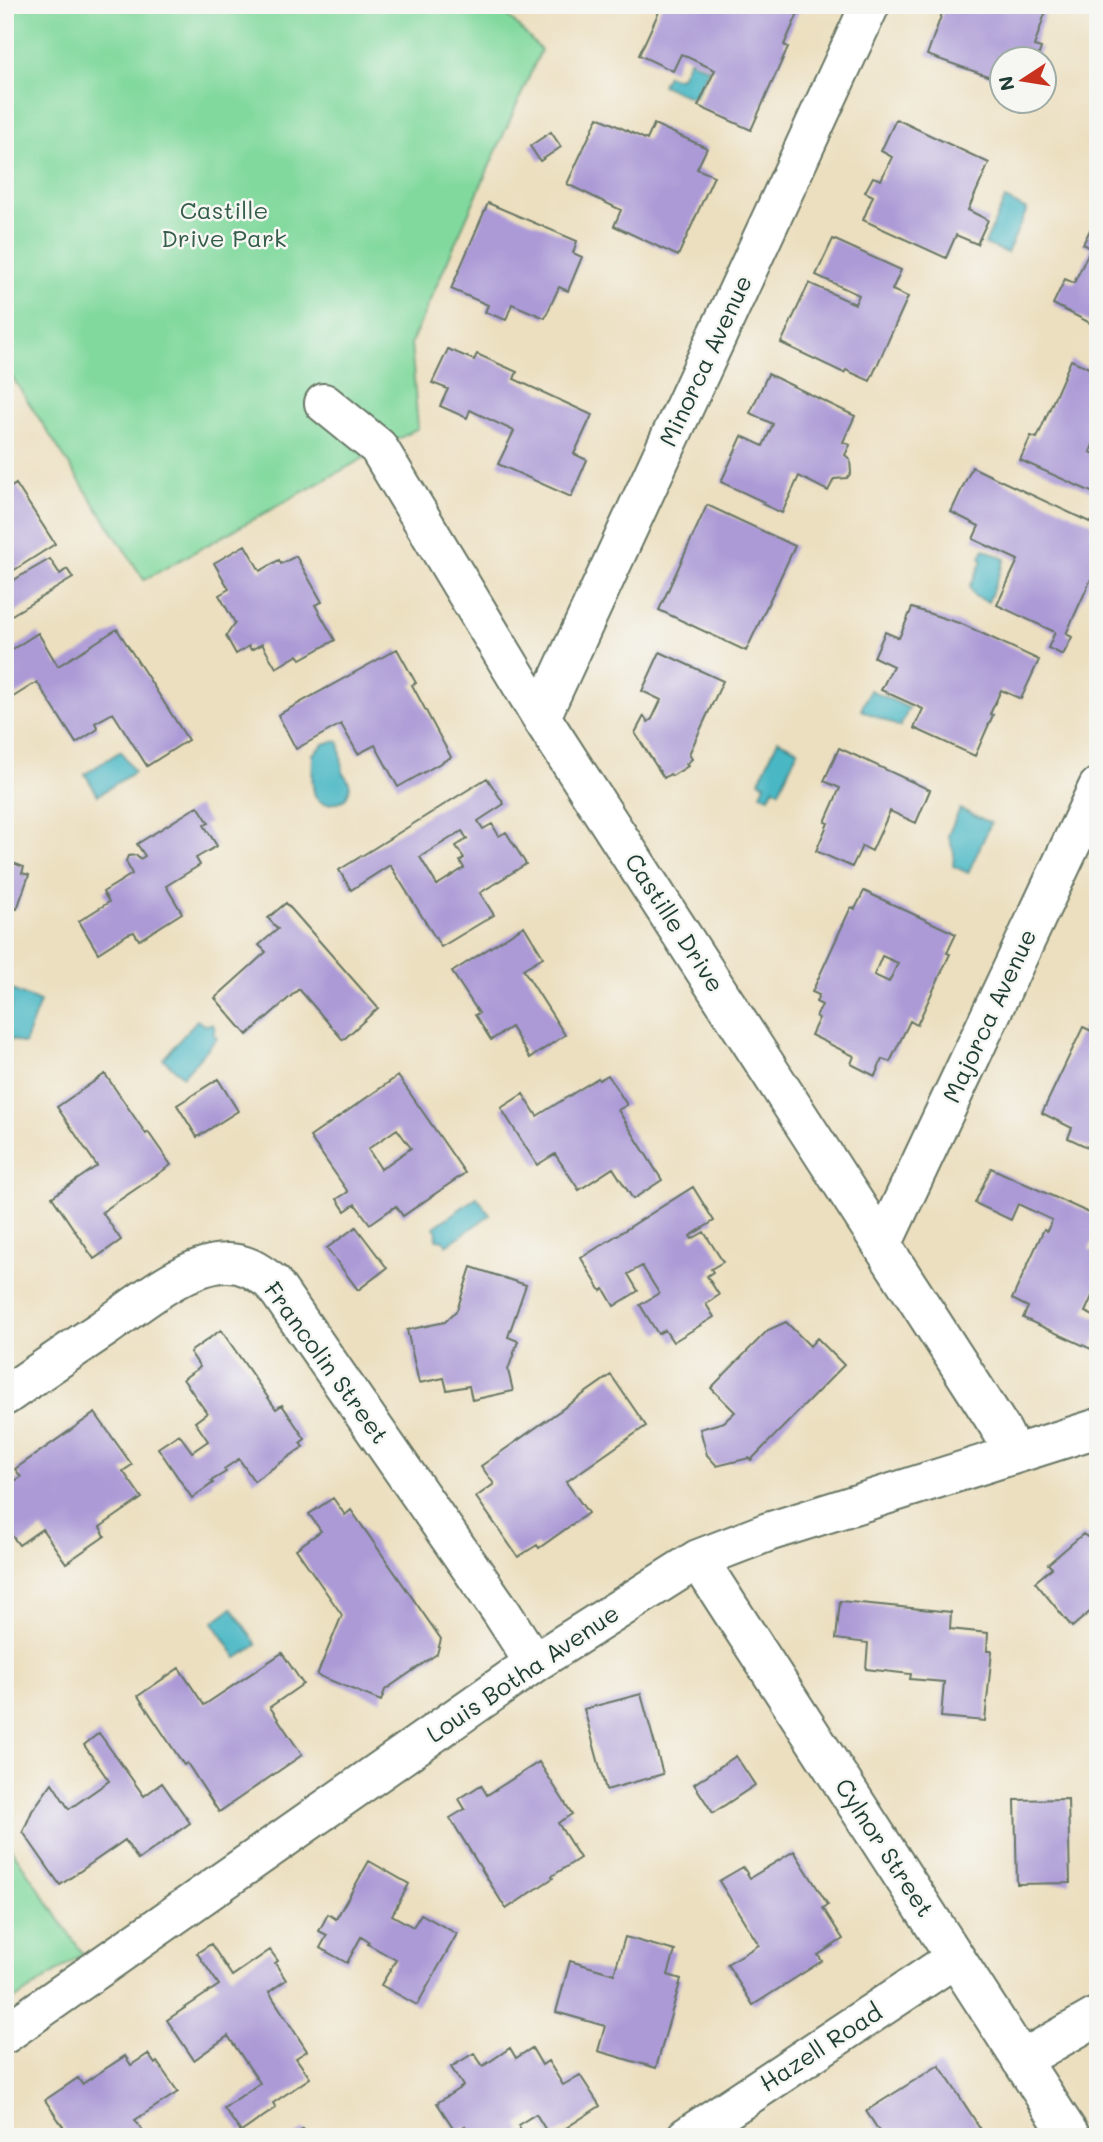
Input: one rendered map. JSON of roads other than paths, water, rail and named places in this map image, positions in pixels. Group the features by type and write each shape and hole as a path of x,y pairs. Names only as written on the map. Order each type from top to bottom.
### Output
{"street":[{"name":"Minorca Avenue","path":"541,717 870,5"},
{"name":"Castille Drive","path":"324,403 378,447 541,717 1002,1431 1013,1453"},
{"name":"Majorca Avenue","path":"882,1245 1098,787"},
{"name":"Francolin Street","path":"5,1396 167,1285 196,1270 222,1263 238,1263 252,1267 273,1283 534,1663"},
{"name":"Louis Botha Avenue","path":"5,2034 534,1663 698,1559 768,1532 1098,1428"},
{"name":"Cylnor Street","path":"698,1559 1071,2137"},
{"name":"Hazell Road","path":"686,2137 955,1958"},
{"path":"1021,2060 1098,2016"}],"water":[{"path":"689,60 709,69 695,96 689,97 662,85 667,75 681,77"},
{"path":"1005,199 1027,210 1007,253 985,244"},
{"path":"984,549 1005,559 988,602 974,596 970,587 982,561 980,557"},
{"path":"870,690 909,708 900,727 861,710"},
{"path":"778,740 798,750 779,791 773,788 769,797 761,794 765,784 759,781"},
{"path":"339,742 343,771 350,788 345,799 323,803 317,799 314,792 313,754 324,744"},
{"path":"121,751 134,772 98,795 85,774"},
{"path":"960,809 991,823 968,873 953,866 954,853 948,835"},
{"path":"12,990 40,1002 24,1044 11,1039 8,1044 5,1043 5,1022 12,1003 8,1001"},
{"path":"197,1020 204,1025 213,1024 213,1033 217,1038 183,1076 163,1059"},
{"path":"477,1197 490,1215 447,1245 443,1240 436,1239 437,1232 434,1227"},
{"path":"232,1608 257,1645 237,1658 213,1622"}],"park label":[{"name":"Castille Drive Park","path":"224,225"}]}
